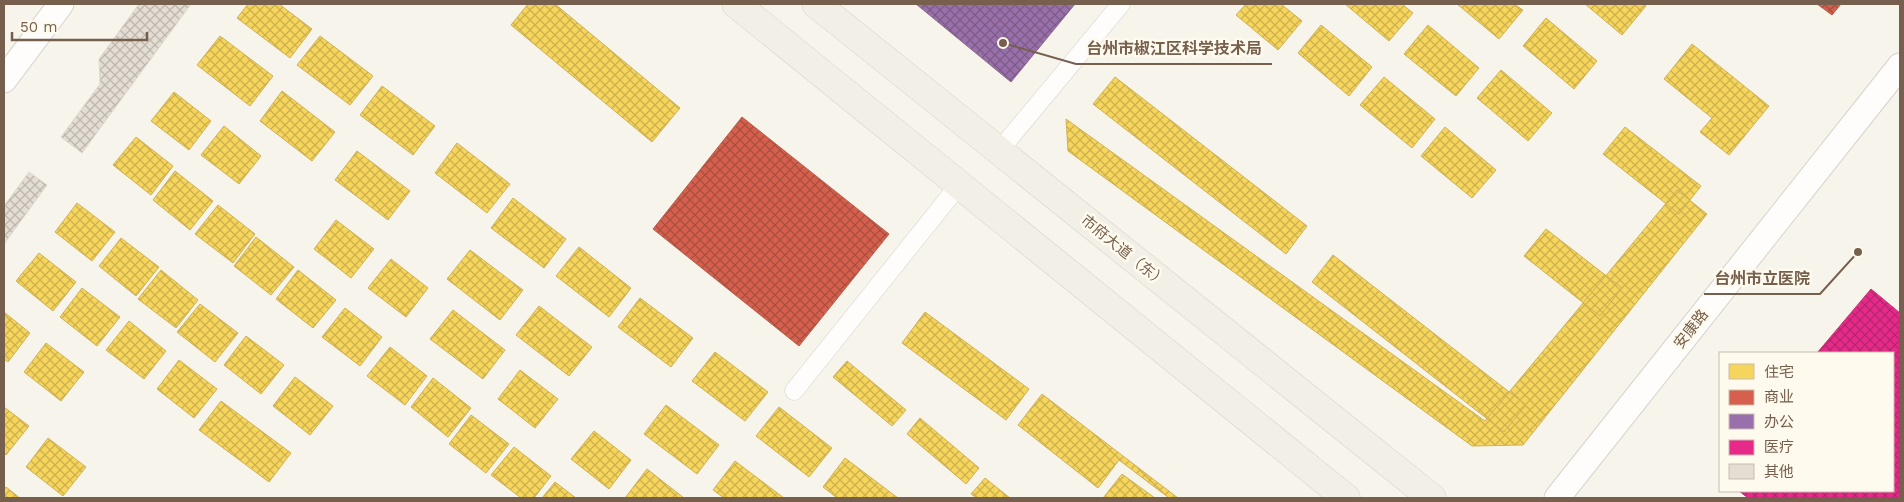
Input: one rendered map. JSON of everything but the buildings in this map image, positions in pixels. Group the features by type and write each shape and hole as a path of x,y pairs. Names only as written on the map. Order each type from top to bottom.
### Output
{"main road":[{"path":"736,4 1346,498"},
{"name":"市府大道（东）","path":"816,4 1432,498"}],"street":[{"path":"4,80 61,4"},
{"path":"999,151 1121,4"},
{"name":"安康路","path":"1557,498 1900,66"},
{"path":"794,391 959,185"}],"place":[{"name":"台州市椒江区科学技术局","path":"1003,43"},
{"name":"台州市立医院","path":"1858,252"}]}
